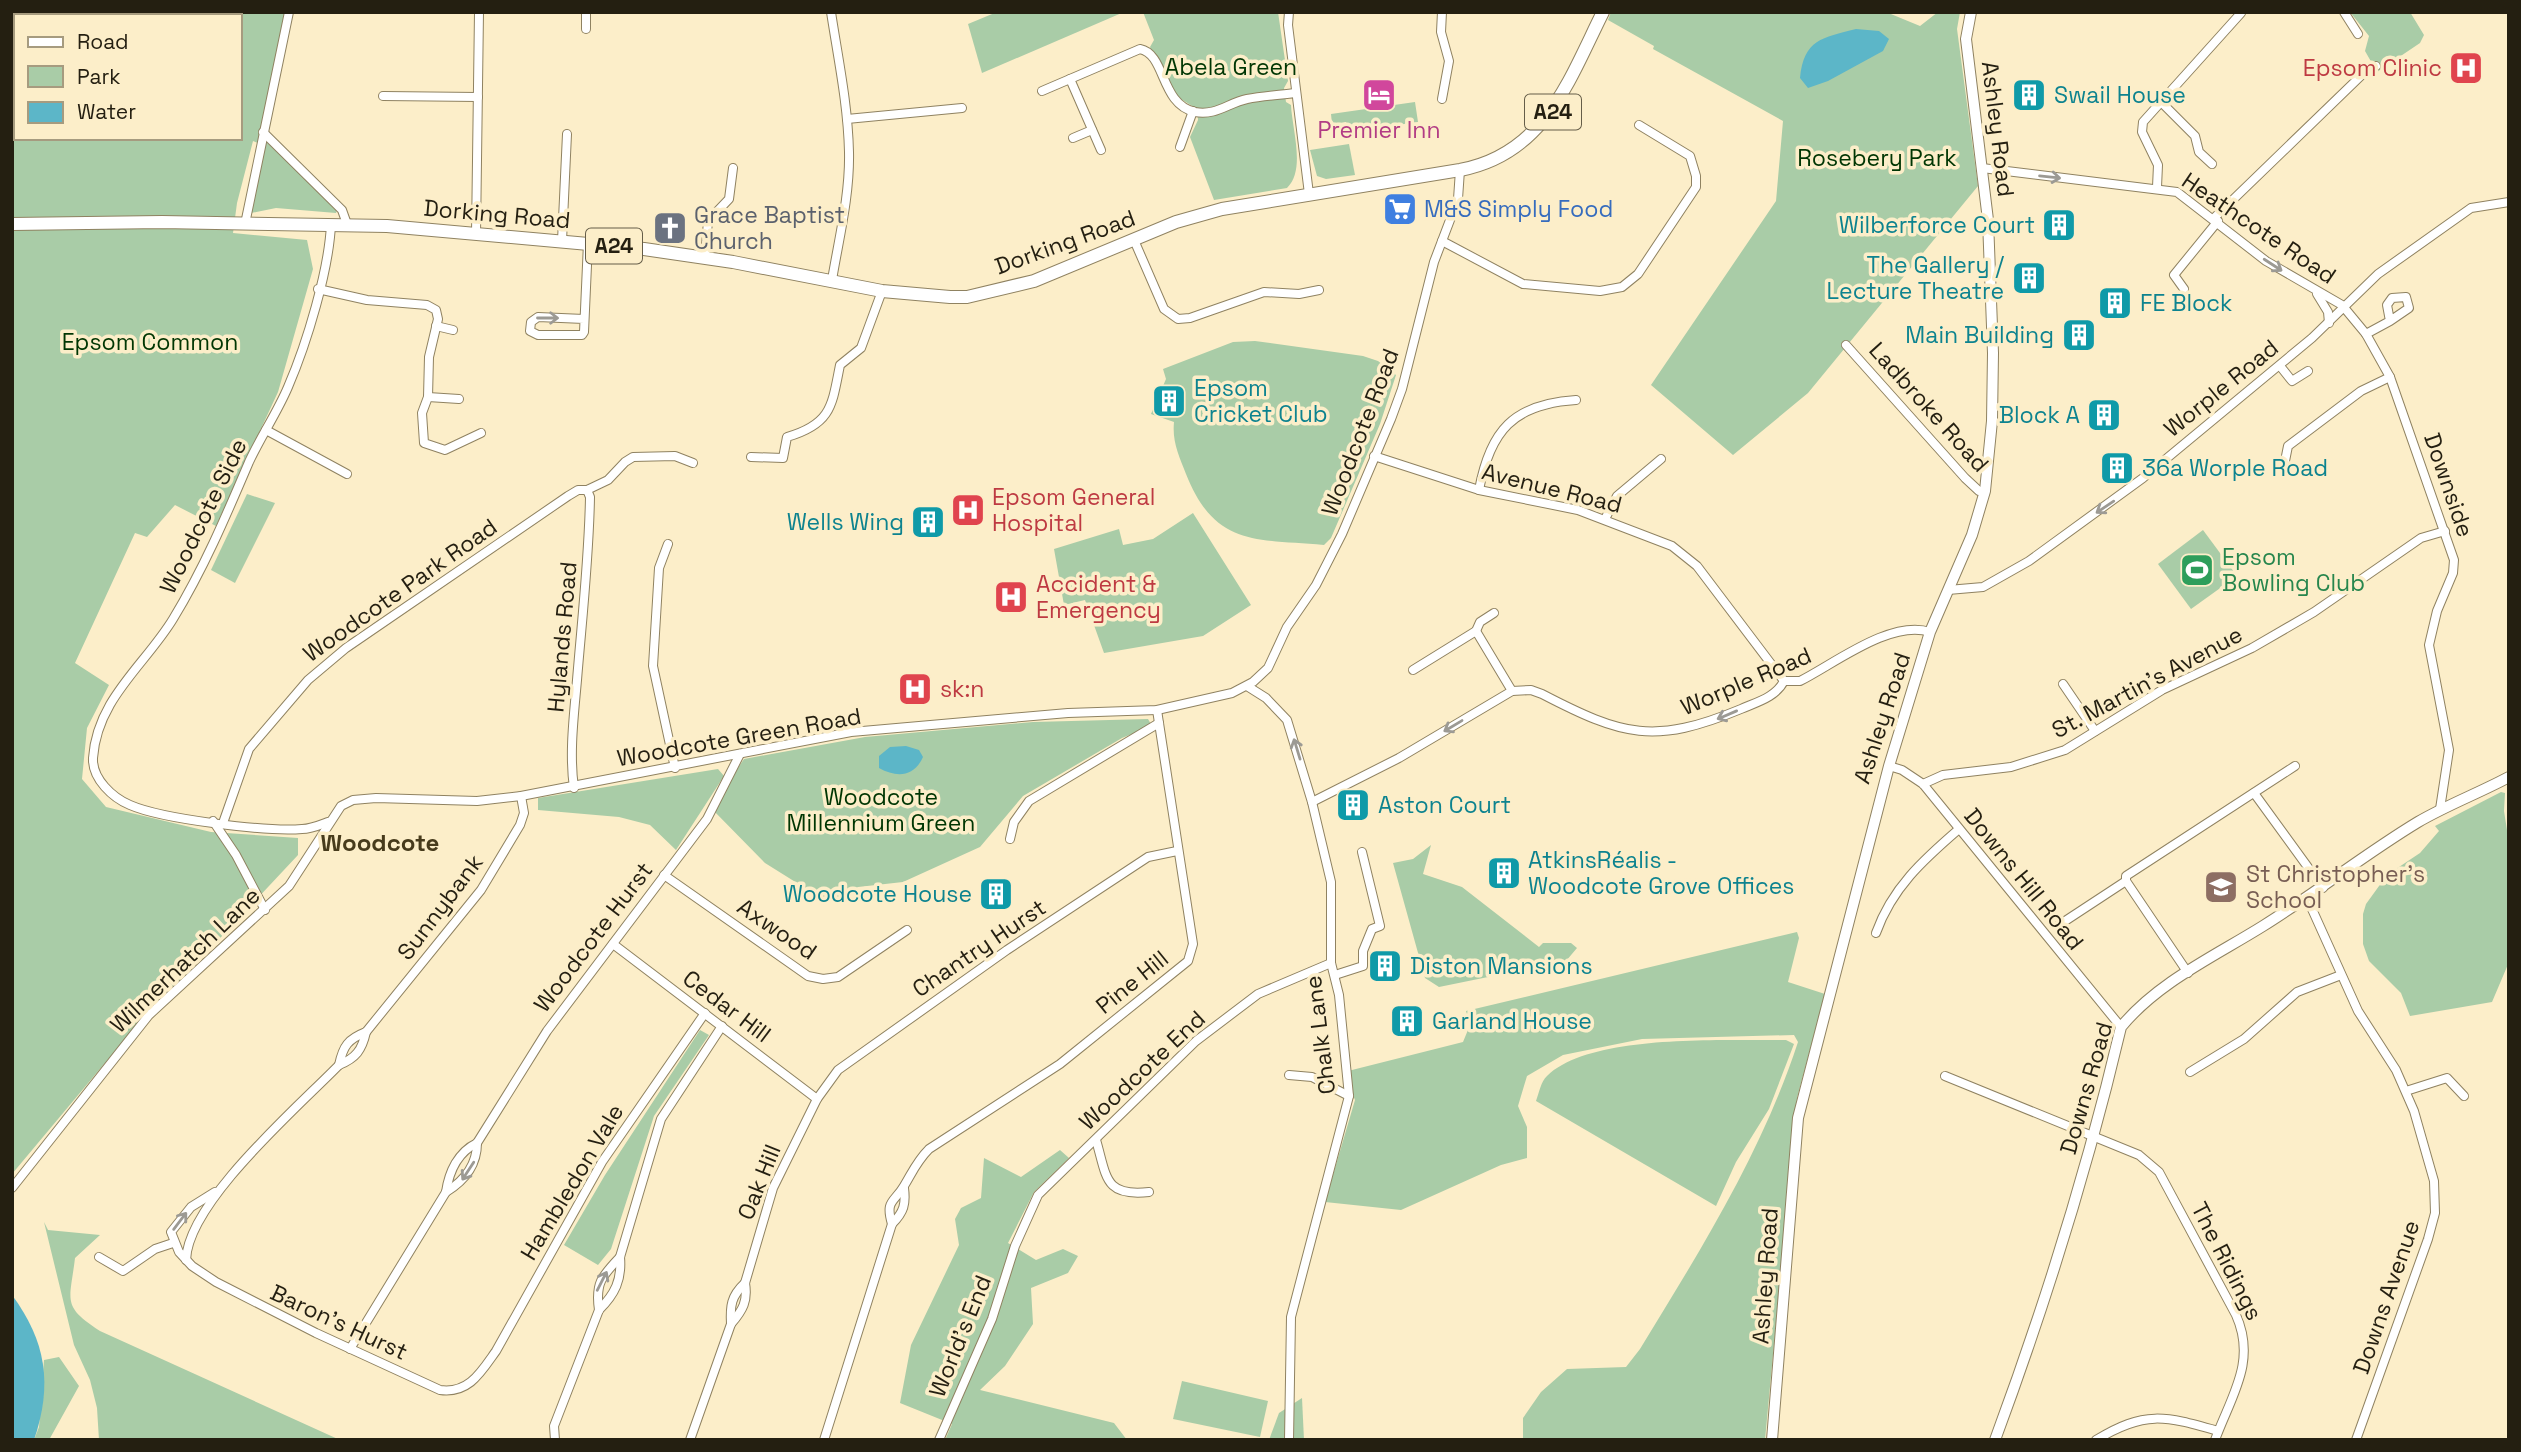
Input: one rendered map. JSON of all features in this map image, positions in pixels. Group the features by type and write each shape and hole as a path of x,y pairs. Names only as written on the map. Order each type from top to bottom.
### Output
{"highway":[{"name":"A24","path":"1460,170 1500,155 1543,124 1565,91 1603,12"},
{"name":"Dorking Road","path":"12,224 347,224 475,234 588,243 705,258 882,291 943,298 995,291 1034,281 1176,222 1222,209 1460,170"}],"main road":[{"name":"Ashley Road","path":"1772,1440 1798,1118 1889,766 1930,632 1972,535 1985,491 1992,421 1993,353 1988,204 1966,39 1971,12"},
{"name":"Downs Road","path":"1995,1440 2024,1363 2095,1137 2121,1027 2147,1000 2188,972 2323,888 2441,809 2509,777"}],"street":[{"path":"245,223 289,12"},
{"path":"475,234 479,12"},
{"path":"586,12 586,29"},
{"path":"831,12 848,119 847,197 832,280"},
{"path":"1289,12 1309,194"},
{"path":"1442,12 1441,32 1449,61 1443,99"},
{"path":"2344,12 2358,34"},
{"path":"2157,187 2157,161 2142,127 2160,102 2241,13"},
{"path":"1042,91 1135,50 1145,50 1156,62 1173,97 1193,111 1214,112 1247,99 1296,93"},
{"path":"2184,289 2174,275 2216,220 2369,68 2375,66"},
{"path":"1070,79 1101,150"},
{"path":"383,96 478,97"},
{"path":"2160,102 2195,136 2199,152 2212,164"},
{"path":"848,119 962,108"},
{"path":"1180,147 1193,111"},
{"path":"1442,241 1523,284 1600,291 1613,290 1631,282 1696,187 1690,156 1639,125"},
{"path":"1073,138 1092,130"},
{"path":"263,132 342,210 347,224"},
{"path":"562,241 567,134"},
{"path":"705,258 708,220 729,199 733,168"},
{"name":"Heathcote Road","path":"1982,168 2177,191 2266,261 2346,308"},
{"name":"Woodcote Road","path":"1247,686 1268,668 1287,626 1316,585 1402,389 1442,241 1458,199 1460,170"},
{"name":"Worple Road","path":"1948,590 1983,587 2029,561 2121,496 2280,366 2346,308 2378,274 2461,214 2478,205 2509,202"},
{"name":"Woodcote Side","path":"328,822 306,829 287,830 147,810 120,800 98,776 93,762 94,747 111,702 134,668 164,633 202,567 288,387 328,254 331,224"},
{"path":"1134,240 1164,309 1178,319 1190,318 1264,292 1299,294 1319,290"},
{"path":"584,319 538,317 531,323 530,331 538,335 578,337 584,332 588,243"},
{"path":"318,289 367,300 427,305 438,315 429,357 428,397 422,437 428,447 452,449 481,433"},
{"path":"751,457 783,458 787,437 806,430 825,415 836,392 840,365 861,348 882,291"},
{"path":"2316,291 2328,312 2329,323"},
{"name":"Downside","path":"2346,308 2366,334 2390,377 2445,531 2454,567 2431,629 2429,645 2449,750 2441,809"},
{"path":"2366,334 2390,321"},
{"path":"436,326 453,330"},
{"name":"Ladbroke Road","path":"1846,345 1965,478 1979,491 1985,491"},
{"path":"2280,366 2292,381 2308,371"},
{"path":"2285,461 2288,446 2361,391 2390,377"},
{"path":"428,397 459,399"},
{"path":"1479,490 1487,452 1504,428 1527,411 1559,401 1576,400"},
{"path":"266,430 347,474"},
{"name":"Woodcote Park Road","path":"223,822 249,749 281,708 320,669 568,496 608,480 633,457 675,456 693,463"},
{"name":"Avenue Road","path":"1374,456 1479,490 1562,506 1657,538 1692,561 1784,681"},
{"path":"1605,519 1617,496 1661,458"},
{"name":"Hylands Road","path":"574,788 571,771 589,523 590,497 587,490"},
{"name":"St. Martin's Avenue","path":"1923,784 1942,775 2011,767 2065,750 2162,690 2252,648 2314,612 2421,538 2445,531"},
{"path":"668,544 659,568 653,666 675,768"},
{"path":"1413,670 1476,631 1480,622 1494,613"},
{"name":"Worple Road","path":"1512,691 1531,690 1622,730 1676,731 1702,725 1753,704 1779,691 1784,681 1800,681 1890,633 1912,629 1930,632"},
{"path":"1312,802 1399,758 1512,691 1476,631"},
{"path":"2063,684 2095,731"},
{"name":"Chalk Lane","path":"1247,686 1269,701 1287,720 1312,802 1331,882 1331,963 1335,975 1349,1096 1291,1317 1289,1440"},
{"name":"Woodcote Green Road","path":"328,822 341,806 367,798 477,801 522,796 851,733 1068,713 1157,710 1223,695 1247,686"},
{"name":"Pine Hill","path":"892,1224 888,1211 892,1199 904,1188 913,1166 929,1149 1060,1064 1188,961 1193,944 1157,710"},
{"path":"1010,839 1014,822 1029,802 1159,723"},
{"name":"Woodcote Hurst","path":"350,1349 446,1192 448,1176 462,1153 477,1143 547,1031 706,819 740,754"},
{"name":"Downs Hill Road","path":"1889,766 1909,774 1923,784 2121,1027"},
{"path":"2188,972 2126,881 2126,876 2295,766"},
{"path":"2254,793 2323,888"},
{"name":"Sunnybank","path":"173,1242 171,1232 191,1207 215,1192 339,1065 352,1060 363,1048 366,1032 481,890 520,825 524,813 522,796"},
{"path":"213,821 236,855 265,911"},
{"name":"Wilmerhatch Lane","path":"12,1188 128,1039 195,971 265,911 307,861 328,822"},
{"path":"1876,933 1885,908 1897,889 1922,861 1959,829"},
{"name":"Chantry Hurst","path":"817,1099 830,1079 854,1057 996,958 1148,857 1177,851"},
{"path":"1335,975 1363,966 1363,951 1372,929 1380,926 1362,852"},
{"name":"Axwood","path":"664,875 807,976 822,979 838,977 907,930"},
{"path":"2059,925 2126,881"},
{"name":"Downs Avenue","path":"2307,898 2358,1011 2406,1091 2431,1164 2435,1213 2356,1440"},
{"name":"Cedar Hill","path":"613,944 817,1099"},
{"name":"Woodcote End","path":"1015,1246 1038,1195 1196,1041 1275,984 1331,963"},
{"path":"2190,1072 2244,1039 2297,992 2341,975"},
{"name":"Hambledon Vale","path":"480,1374 509,1330 602,1162 705,1013"},
{"path":"555,1440 554,1426 599,1310 612,1298 621,1274 620,1257 661,1119 722,1026"},
{"name":"Sunnybank","path":"339,1065 342,1049 351,1038 366,1032"},
{"path":"1289,1075 1312,1077 1349,1096"},
{"name":"The Ridings","path":"1945,1076 2138,1155 2159,1172 2241,1326 2246,1351 2241,1380 2217,1435"},
{"path":"2406,1091 2447,1078 2464,1096"},
{"name":"Oak Hill","path":"731,1324 743,1311 747,1297 745,1283 773,1188 817,1099"},
{"path":"1096,1140 1114,1188 1127,1195 1149,1192"},
{"name":"Woodcote Hurst","path":"446,1192 460,1183 475,1160 477,1143"},
{"name":"Pine Hill","path":"824,1440 892,1224 906,1204 904,1188"},
{"name":"Sunnybank","path":"186,1260 189,1237 215,1192"},
{"path":"99,1258 123,1271 155,1249 173,1242 186,1260"},
{"name":"World's End","path":"939,1440 992,1319 1015,1246"},
{"path":"599,1310 597,1292 600,1283 604,1273 620,1257"},
{"name":"Baron's Hurst","path":"186,1260 240,1296 440,1390 451,1392 461,1388 480,1374"},
{"name":"Oak Hill","path":"690,1440 731,1324 730,1306 734,1293 745,1283"},
{"path":"2096,1440 2120,1425 2150,1418 2217,1435"}],"green space":[{"name":"Epsom Common","path":"12,12 285,12 258,143 253,141 237,203 233,233 307,240 313,269 278,392 216,526 175,505 147,537 135,533 75,663 109,685 87,728 82,779 106,807 211,832 298,838 298,855 120,1045 12,1174"},
{"path":"997,12 1124,12 982,73 968,24"},
{"name":"Abela Green","path":"1143,12 1278,12 1288,81 1284,88 1286,102 1291,105 1297,149 1296,171 1287,188 1214,200 1190,137 1198,120 1197,109 1176,96 1150,47 1154,40"},
{"name":"Rosebery Park","path":"1611,12 1886,12 1920,26 1938,12 1960,12 1957,29 1978,186 1808,393 1733,455 1651,385 1776,201 1783,121 1653,49 1654,46 1608,20"},
{"path":"2350,12 2410,12 2424,35 2420,43 2377,72 2365,51 2369,36"},
{"path":"1415,102 1418,122 1349,132 1346,122 1332,124 1331,114"},
{"path":"269,142 337,210 336,213 276,208 251,213 265,144"},
{"path":"1349,144 1355,175 1326,179 1317,176 1310,150"},
{"path":"1255,341 1363,356 1378,361 1396,375 1380,424 1331,538 1324,545 1258,539 1240,535 1224,527 1197,498 1175,442 1174,422 1151,414 1166,379 1163,369 1233,342"},
{"path":"247,494 275,503 235,583 211,570"},
{"path":"1193,513 1251,605 1203,636 1104,653 1085,600 1064,605 1054,549 1119,529 1123,545 1153,539"},
{"name":"Epsom Bowling Club","path":"2203,530 2237,576 2191,609 2158,564"},
{"name":"Woodcote Millennium Green","path":"1148,719 1152,726 1122,738 1023,796 980,847 903,882 858,887 829,903 765,863 711,808 744,759 865,737 1033,722"},
{"path":"718,769 724,776 676,850 650,825 619,817 538,810 538,798"},
{"path":"2501,792 2505,793 2504,811 2509,843 2509,962 2492,1002 2410,1016 2401,993 2369,961 2363,944 2363,914 2366,904 2387,875 2420,853 2439,831 2435,826"},
{"path":"1431,845 1423,874 1462,887 1539,947 1543,943 1571,943 1577,948 1566,961 1439,987 1425,978 1393,863 1413,859"},
{"path":"1797,932 1799,938 1788,982 1825,994 1797,1098 1765,1440 1523,1440 1523,1418 1541,1392 1567,1369 1626,1367 1640,1349 1707,1238 1748,1162 1767,1123 1798,1042 1794,1035 1642,1039 1563,1055 1527,1076 1518,1106 1527,1127 1527,1158 1501,1165 1401,1210 1325,1202 1355,1100 1344,1072 1463,1042 1470,1025 1466,1011"},
{"path":"700,1030 709,1035 654,1116 611,1249 598,1265 564,1245 605,1175"},
{"path":"1786,1040 1794,1044 1769,1109 1736,1162 1716,1206 1536,1101 1547,1076 1567,1062 1594,1052 1660,1042"},
{"path":"1060,1150 1069,1158 1034,1192 1008,1243 1036,1260 1063,1249 1078,1256 1068,1273 1031,1288 1033,1324 1005,1366 980,1390 1114,1423 1127,1440 945,1440 952,1424 900,1403 911,1345 959,1245 955,1219 961,1208 981,1198 984,1158 1021,1177"},
{"path":"44,1222 48,1230 100,1235 75,1258 70,1293 71,1301 79,1315 100,1331 340,1440 99,1440 97,1408 90,1380 74,1345"},
{"path":"59,1357 79,1386 49,1440 34,1440 39,1427 44,1360"},
{"path":"1182,1381 1268,1401 1260,1437 1173,1419"},
{"path":"1302,1398 1304,1440 1269,1440 1279,1413"}],"water":[{"path":"1856,29 1879,31 1889,39 1883,51 1828,81 1808,88 1800,78 1802,65 1811,48 1824,38"},
{"path":"906,746 919,750 923,757 915,769 898,774 879,768 879,756 890,747"},
{"path":"12,1295 32,1329 43,1364 43,1400 34,1440 12,1440"}],"place":[{"name":"Epsom Clinic","path":"2466,68"},
{"name":"Premier Inn","path":"1379,95"},
{"name":"Swail House","path":"2029,95"},
{"name":"M&S Simply Food","path":"1400,209"},
{"name":"Wilberforce Court","path":"2059,225"},
{"name":"Grace Baptist Church","path":"670,228"},
{"name":"The Gallery / Lecture Theatre","path":"2029,278"},
{"name":"FE Block","path":"2115,303"},
{"name":"Main Building","path":"2079,335"},
{"name":"Epsom Cricket Club","path":"1169,401"},
{"name":"Block A","path":"2104,415"},
{"name":"36a Worple Road","path":"2117,468"},
{"name":"Epsom General Hospital","path":"968,510"},
{"name":"Wells Wing","path":"928,522"},
{"name":"Epsom Bowling Club","path":"2197,570"},
{"name":"Accident & Emergency","path":"1011,597"},
{"name":"sk:n","path":"915,689"},
{"name":"Aston Court","path":"1353,805"},
{"name":"AtkinsRéalis - Woodcote Grove Offices","path":"1504,873"},
{"name":"St Christopher's School","path":"2221,887"},
{"name":"Woodcote House","path":"996,894"},
{"name":"Diston Mansions","path":"1385,966"},
{"name":"Garland House","path":"1407,1021"}],"district":[{"name":"Woodcote","path":"380,843"}]}
